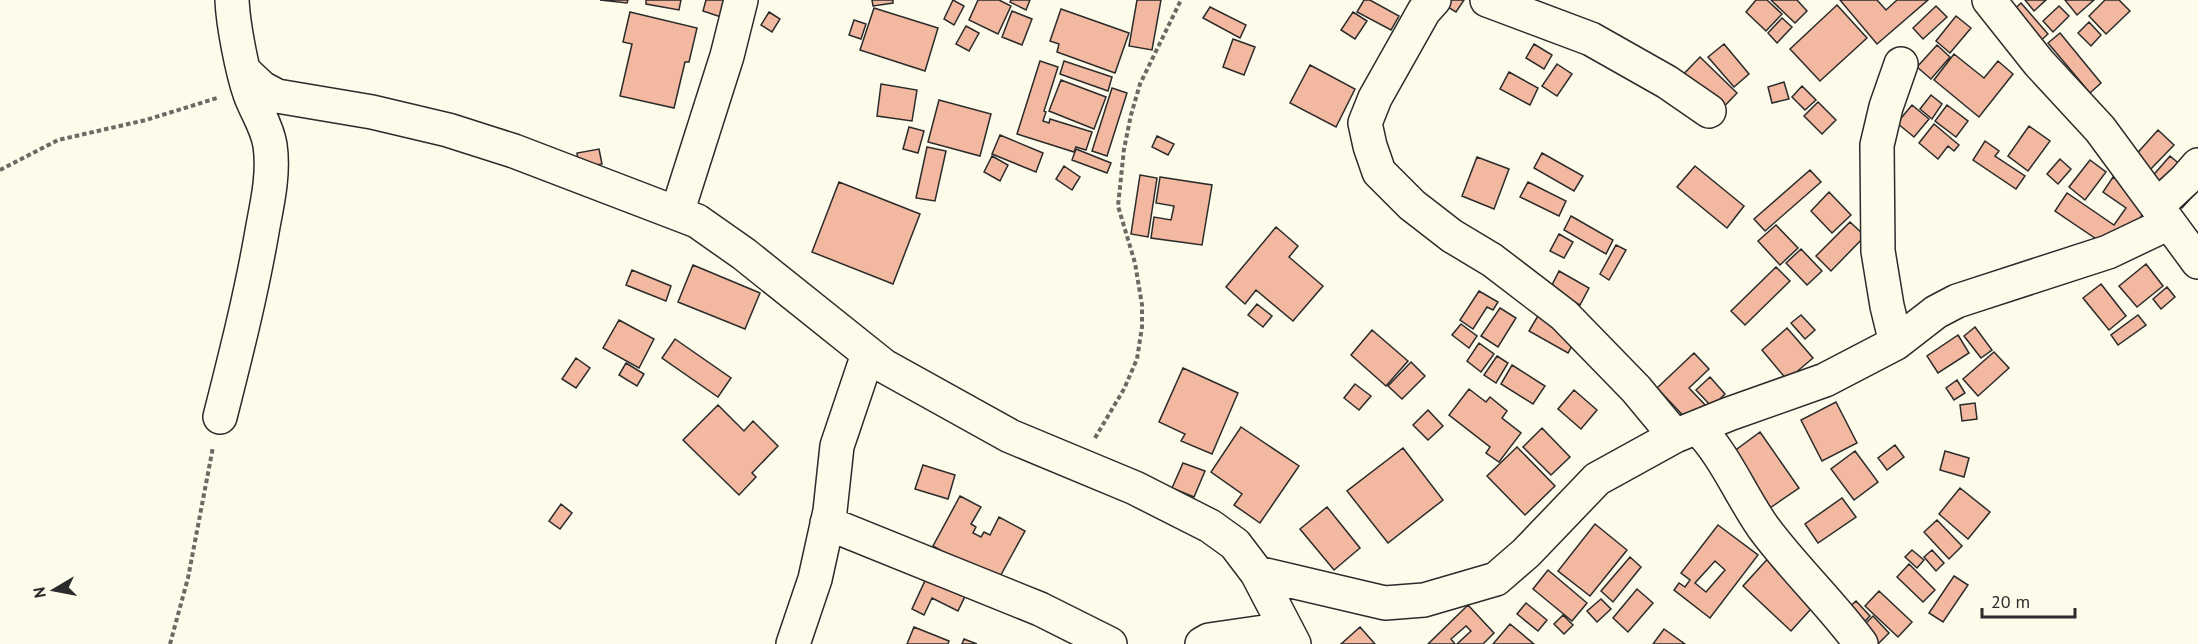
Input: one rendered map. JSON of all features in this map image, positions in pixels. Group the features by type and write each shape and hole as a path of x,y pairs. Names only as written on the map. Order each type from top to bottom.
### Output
{"street":[{"path":"220,417 243,330 260,246 272,163 270,143 246,80 232,0"},
{"path":"677,213 727,56 741,0"},
{"path":"1434,0 1424,11 1380,89 1365,123 1379,172 1412,205 1452,236 1492,260 1564,315 1636,389 1686,431 1709,440 1764,527 1845,621 1861,644"},
{"path":"1486,0 1591,39 1667,82 1709,111"},
{"path":"1989,0 2039,63 2100,129 2198,262"},
{"path":"1896,343 1878,251 1877,145 1886,107 1902,64"},
{"path":"246,80 277,96 372,112 448,130 514,151 697,221 744,254 884,366 1010,436 1135,488 1210,526 1235,544 1257,573 1290,636 1209,640 1202,644"},
{"path":"1257,573 1385,603 1424,600 1496,579 1526,553 1597,479 1686,431 1825,380 1896,343 1936,312 1958,301 2108,252 2163,215 2185,180 2198,165"},
{"path":"793,644 815,579 827,523 837,446 868,354"},
{"path":"827,523 1040,609 1110,644"}],"path":[{"path":"1079,465 1124,389 1137,359 1142,327 1142,305 1135,262 1118,206 1124,149 1140,84 1181,0"},
{"path":"0,170 58,140 146,120 246,80"},
{"path":"170,644 188,578 220,417"}],"building":[{"path":"600,0 628,0 627,3"},
{"path":"646,0 681,0 679,10 646,4"},
{"path":"706,0 736,0 730,20 703,11"},
{"path":"872,0 893,0 893,3 873,6"},
{"path":"953,0 964,6 954,25 944,19"},
{"path":"978,0 999,0 1011,6 998,34 969,20"},
{"path":"1011,0 1030,0 1026,10 1010,2"},
{"path":"1137,0 1161,0 1152,50 1129,46"},
{"path":"1364,0 1370,0 1399,16 1391,30 1357,12"},
{"path":"1436,0 1464,0 1456,12"},
{"path":"1756,0 1767,0 1782,14 1766,31 1746,12"},
{"path":"1771,0 1797,0 1807,11 1795,23"},
{"path":"1840,0 1877,0 1886,10 1897,0 1928,0 1877,44"},
{"path":"2025,0 2046,0 2034,11"},
{"path":"2065,0 2094,0 2077,15"},
{"path":"2105,0 2119,0 2130,11 2106,34 2089,16"},
{"path":"2021,3 2048,34 2036,45 2009,14"},
{"path":"1837,5 1867,38 1820,81 1790,49"},
{"path":"1936,6 1947,17 1923,39 1913,28"},
{"path":"2059,6 2069,16 2053,32 2043,21"},
{"path":"1210,7 1246,25 1240,38 1203,18"},
{"path":"874,8 938,28 925,71 860,50"},
{"path":"1061,9 1129,33 1115,73 1057,52 1059,44 1050,41"},
{"path":"1012,11 1032,19 1022,45 1002,37"},
{"path":"630,12 697,28 689,62 685,62 674,108 620,96 632,44 623,42"},
{"path":"769,12 780,19 772,32 761,25"},
{"path":"1353,12 1367,21 1355,39 1341,30"},
{"path":"1956,16 1971,28 1950,53 1936,41"},
{"path":"1782,18 1792,27 1777,43 1768,33"},
{"path":"854,20 866,24 861,39 849,35"},
{"path":"2089,22 2101,35 2091,46 2078,33"},
{"path":"966,26 979,33 969,51 956,44"},
{"path":"2060,33 2101,83 2090,93 2048,43"},
{"path":"1233,39 1255,47 1244,75 1223,67"},
{"path":"1534,44 1552,55 1544,69 1526,58"},
{"path":"1724,44 1749,74 1734,87 1708,57"},
{"path":"1937,45 1950,57 1931,79 1917,67"},
{"path":"1954,54 1984,78 1998,61 2013,74 1979,117 1934,80"},
{"path":"1700,57 1737,93 1711,120 1674,84"},
{"path":"1040,61 1058,67 1043,121 1049,123 1050,119 1092,132 1086,150 1076,147 1074,152 1017,134"},
{"path":"1064,61 1112,77 1108,91 1060,74"},
{"path":"1557,64 1572,74 1557,96 1542,86"},
{"path":"1310,65 1355,89 1336,127 1290,103"},
{"path":"1509,72 1538,88 1530,105 1500,89"},
{"path":"1061,80 1106,97 1094,129 1049,111"},
{"path":"1784,82 1789,99 1772,103 1768,87"},
{"path":"881,84 917,90 912,121 877,116"},
{"path":"1802,86 1816,100 1805,110 1792,97"},
{"path":"1112,88 1127,93 1107,156 1092,151"},
{"path":"1931,95 1942,104 1932,119 1920,109"},
{"path":"939,100 991,114 980,156 928,142"},
{"path":"1818,102 1836,120 1822,134 1804,116"},
{"path":"1912,105 1929,119 1914,137 1897,123"},
{"path":"1947,105 1968,121 1956,137 1935,121"},
{"path":"1934,124 1959,145 1954,151 1948,146 1938,159 1919,143"},
{"path":"2029,126 2050,141 2028,171 2008,156"},
{"path":"909,127 924,131 918,153 903,149"},
{"path":"2158,130 2174,145 2147,173 2132,159"},
{"path":"1000,135 1043,153 1036,172 992,154"},
{"path":"1157,136 1174,144 1168,155 1152,147"},
{"path":"1985,141 1999,151 1995,156 2025,176 2016,189 1973,160"},
{"path":"927,147 946,151 935,201 916,198"},
{"path":"599,149 602,164 579,168 577,153"},
{"path":"1076,149 1111,163 1107,173 1072,160"},
{"path":"1542,153 1583,176 1574,191 1534,168"},
{"path":"992,156 1008,165 1000,181 984,172"},
{"path":"2170,156 2188,171 2198,190 2182,208 2149,180"},
{"path":"1477,157 1509,169 1494,209 1462,196"},
{"path":"2060,159 2071,169 2058,184 2047,174"},
{"path":"2090,160 2106,172 2085,200 2069,187"},
{"path":"1064,166 1080,177 1072,190 1056,179"},
{"path":"1695,166 1744,206 1727,228 1677,187"},
{"path":"1810,170 1821,182 1765,231 1754,219"},
{"path":"1140,175 1157,178 1148,237 1131,234"},
{"path":"1160,177 1212,185 1202,245 1151,238 1154,217 1171,220 1174,206 1156,203"},
{"path":"2113,177 2150,203 2117,253 2055,211 2067,193 2114,225 2126,208 2103,192"},
{"path":"839,182 920,214 893,284 812,252"},
{"path":"1528,182 1566,201 1559,216 1520,197"},
{"path":"1829,192 1851,215 1832,233 1811,211"},
{"path":"1571,216 1613,240 1606,254 1564,230"},
{"path":"1850,222 1865,236 1831,271 1816,256"},
{"path":"1776,225 1798,248 1780,265 1758,241"},
{"path":"1276,227 1298,246 1289,257 1323,286 1293,321 1256,290 1245,304 1226,287"},
{"path":"1559,234 1573,242 1564,258 1550,251"},
{"path":"1616,245 1626,250 1609,280 1600,274"},
{"path":"1801,249 1822,271 1807,285 1786,263"},
{"path":"2146,264 2163,286 2137,307 2119,286"},
{"path":"693,265 760,293 745,329 678,302"},
{"path":"1776,267 1790,281 1745,325 1731,311"},
{"path":"632,270 671,286 666,301 626,285"},
{"path":"1559,271 1589,288 1580,305 1550,289"},
{"path":"2101,284 2126,316 2109,330 2083,298"},
{"path":"2167,287 2175,297 2161,309 2153,299"},
{"path":"1479,291 1498,302 1493,310 1487,307 1473,329 1460,320"},
{"path":"1257,304 1272,316 1263,327 1248,315"},
{"path":"1500,308 1516,318 1498,347 1481,336"},
{"path":"1539,314 1578,335 1568,353 1529,331"},
{"path":"1801,315 1815,330 1805,339 1791,323"},
{"path":"2138,315 2146,325 2118,345 2111,335"},
{"path":"619,320 654,339 639,368 603,348"},
{"path":"1461,324 1477,336 1469,348 1452,335"},
{"path":"1975,327 1992,350 1981,358 1964,336"},
{"path":"1787,328 1813,358 1787,380 1762,350"},
{"path":"1372,330 1408,361 1386,386 1351,355"},
{"path":"1958,335 1969,353 1938,373 1927,356"},
{"path":"675,339 731,378 718,397 662,358"},
{"path":"1479,343 1494,354 1481,372 1467,361"},
{"path":"1994,352 2009,368 1978,396 1963,379"},
{"path":"1694,353 1709,369 1689,388 1709,409 1692,425 1657,388"},
{"path":"1497,356 1508,363 1496,383 1484,375"},
{"path":"576,358 590,368 576,388 562,379"},
{"path":"1411,362 1425,376 1402,399 1388,386"},
{"path":"626,363 644,374 637,386 619,375"},
{"path":"1512,365 1545,386 1533,404 1501,384"},
{"path":"1183,368 1238,393 1212,454 1181,441 1185,434 1159,422"},
{"path":"1710,377 1725,394 1712,407 1696,390"},
{"path":"1957,380 1965,393 1954,400 1946,388"},
{"path":"1355,384 1371,396 1359,410 1344,398"},
{"path":"1469,389 1486,402 1490,397 1507,411 1502,418 1521,433 1499,462 1486,453 1490,447 1449,415"},
{"path":"1574,390 1597,410 1581,429 1558,409"},
{"path":"1836,402 1857,443 1822,461 1801,420"},
{"path":"1975,403 1977,419 1962,421 1960,405"},
{"path":"718,405 744,431 753,421 778,446 752,473 756,477 739,495 683,440"},
{"path":"1428,410 1443,426 1428,440 1413,425"},
{"path":"1241,427 1299,466 1260,523 1234,505 1242,494 1211,472"},
{"path":"1542,428 1570,457 1551,475 1523,447"},
{"path":"1760,432 1799,488 1767,510 1729,455"},
{"path":"1895,445 1904,457 1887,470 1878,458"},
{"path":"1517,447 1555,486 1525,515 1487,476"},
{"path":"1403,448 1443,500 1388,543 1347,491"},
{"path":"1855,451 1878,482 1854,500 1831,469"},
{"path":"1945,451 1969,458 1964,477 1940,470"},
{"path":"1183,463 1205,471 1194,497 1172,488"},
{"path":"923,465 955,475 948,499 915,489"},
{"path":"1960,488 1990,512 1968,539 1939,514"},
{"path":"960,496 981,507 971,524 976,527 973,533 981,537 984,532 990,535 999,517 1025,531 997,582 933,546"},
{"path":"1842,498 1856,517 1818,543 1805,524"},
{"path":"561,504 572,513 560,529 549,521"},
{"path":"1327,507 1360,548 1334,570 1300,529"},
{"path":"1937,520 1962,546 1949,559 1924,532"},
{"path":"1595,524 1627,550 1590,596 1558,571"},
{"path":"1718,525 1758,555 1710,618 1674,590 1679,583 1685,587 1690,580 1681,573","holes":["1715,561 1725,570 1706,592 1695,583"]},
{"path":"1912,550 1924,560 1917,568 1905,557"},
{"path":"1932,550 1944,563 1936,571 1924,557"},
{"path":"1772,554 1820,599 1791,631 1743,586"},
{"path":"1630,557 1641,567 1613,602 1601,591"},
{"path":"1909,564 1935,590 1923,602 1897,577"},
{"path":"1548,570 1587,603 1572,621 1533,589"},
{"path":"929,572 968,590 958,611 932,598 924,615 912,609"},
{"path":"1954,576 1968,585 1943,622 1929,613"},
{"path":"1637,589 1653,603 1628,632 1613,618"},
{"path":"1879,591 1912,622 1898,637 1865,606"},
{"path":"1601,599 1611,609 1597,622 1587,611"},
{"path":"1856,601 1870,616 1862,624 1847,609"},
{"path":"1526,603 1547,620 1538,631 1517,614"},
{"path":"1468,605 1494,633 1483,644 1457,644 1471,631 1466,626 1451,639 1455,644 1428,644"},
{"path":"1563,615 1573,625 1564,634 1554,624"},
{"path":"1873,616 1889,633 1878,644 1866,644 1856,633"},
{"path":"1510,624 1534,644 1493,644"},
{"path":"914,627 949,641 948,644 907,644"},
{"path":"1360,627 1375,644 1341,644"},
{"path":"1664,629 1685,644 1653,644"},
{"path":"964,639 977,644 962,644"}]}
